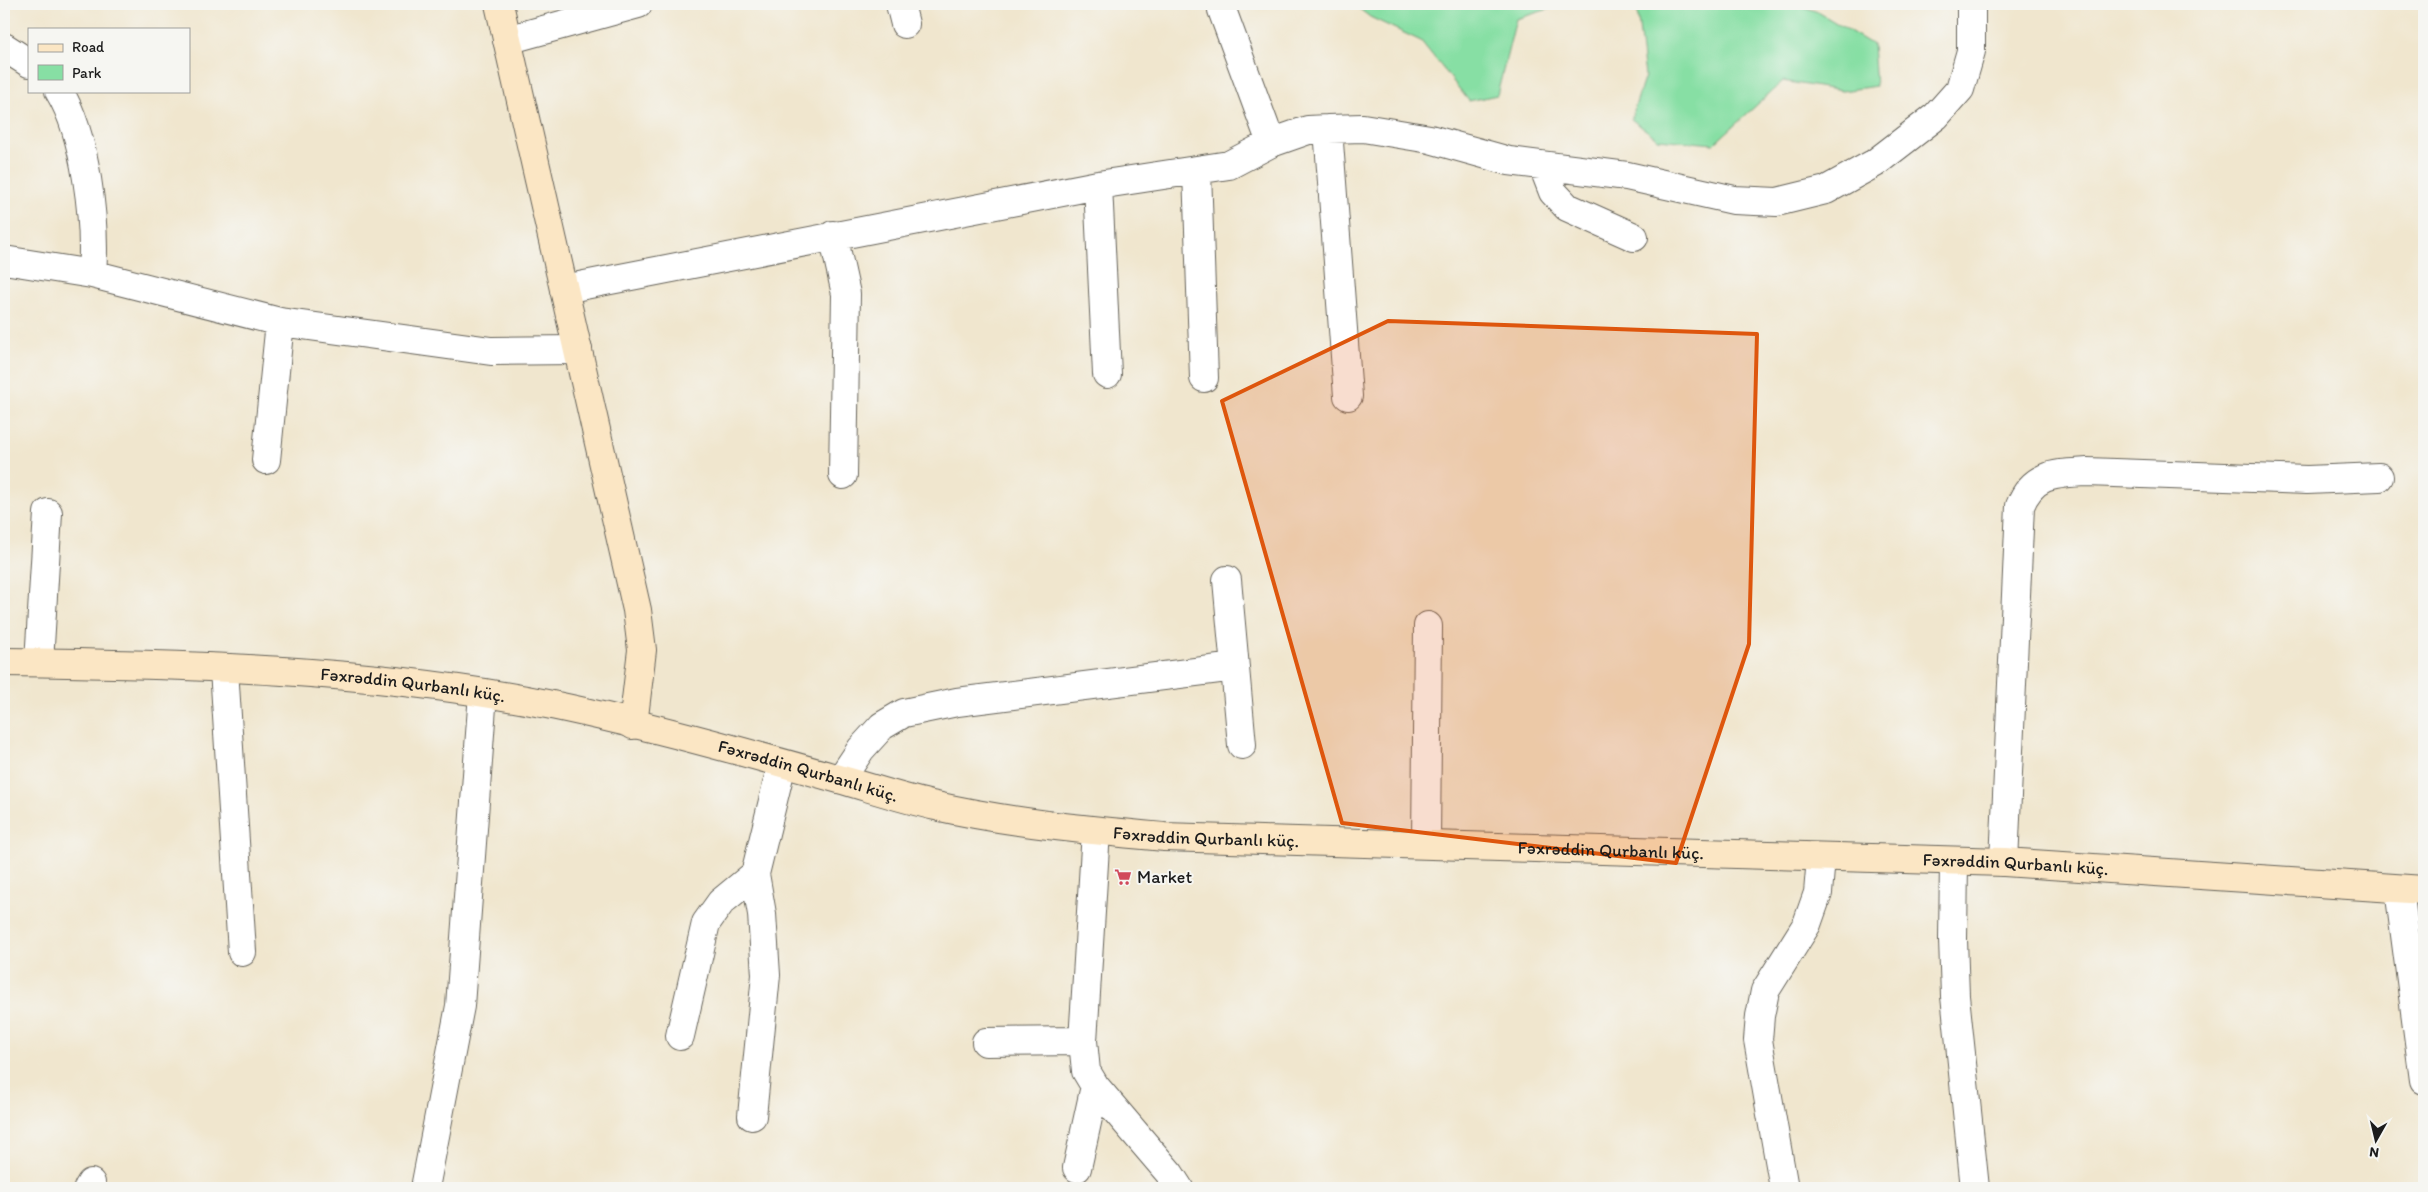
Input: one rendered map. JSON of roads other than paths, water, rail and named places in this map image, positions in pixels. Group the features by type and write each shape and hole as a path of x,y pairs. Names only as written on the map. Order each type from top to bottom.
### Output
{"street":[{"path":"500,4 506,40 637,610 642,650 633,725"},
{"path":"506,40 638,4"},
{"path":"564,288 1098,185 1229,165 1271,143 1308,130 1328,128 1363,128 1430,139 1509,161 1627,176 1734,200 1777,202 1826,190 1875,163 1936,116 1960,89 1971,51 1971,4"},
{"path":"1222,10 1271,143"},
{"path":"4,47 28,62"},
{"path":"60,92 70,110 83,165 92,217 94,248 92,274"},
{"path":"1328,128 1348,396"},
{"path":"1543,166 1553,192 1567,207 1634,236"},
{"path":"1197,171 1204,378"},
{"path":"1098,185 1107,374"},
{"path":"833,235 846,294 843,475"},
{"path":"4,260 92,274 280,322 491,351 578,350"},
{"path":"266,460 280,322"},
{"path":"2004,862 2020,506 2026,490 2038,480 2062,473 2087,472 2308,480 2379,477"},
{"path":"39,662 48,512"},
{"path":"1227,580 1242,745"},
{"path":"1426,843 1428,626"},
{"name":"Fəxrəddin Qurbanlı küç.","path":"4,662 224,668 302,673 483,693 552,705 633,725 841,779 934,806 1025,822 1096,831 1164,836 1426,843 1821,858 2004,862 2412,890"},
{"path":"841,779 861,749 882,726 904,713 957,702 1235,667"},
{"path":"224,668 242,952"},
{"path":"425,1188 460,1006 467,938 483,693"},
{"path":"752,1116 766,975 762,914 755,874 782,764"},
{"path":"1096,831 1084,1041 1086,1071 1095,1086 1170,1174 1178,1188"},
{"path":"1784,1188 1758,1040 1760,1016 1765,991 1807,924 1818,893 1821,858"},
{"path":"1954,861 1953,939 1955,996 1975,1188"},
{"path":"680,1036 706,922 721,902 755,874"},
{"path":"2412,890 2424,1080"},
{"path":"986,1042 1084,1041"},
{"path":"1077,1168 1095,1086"}],"place":[{"name":"Market","path":"1123,877"}]}
